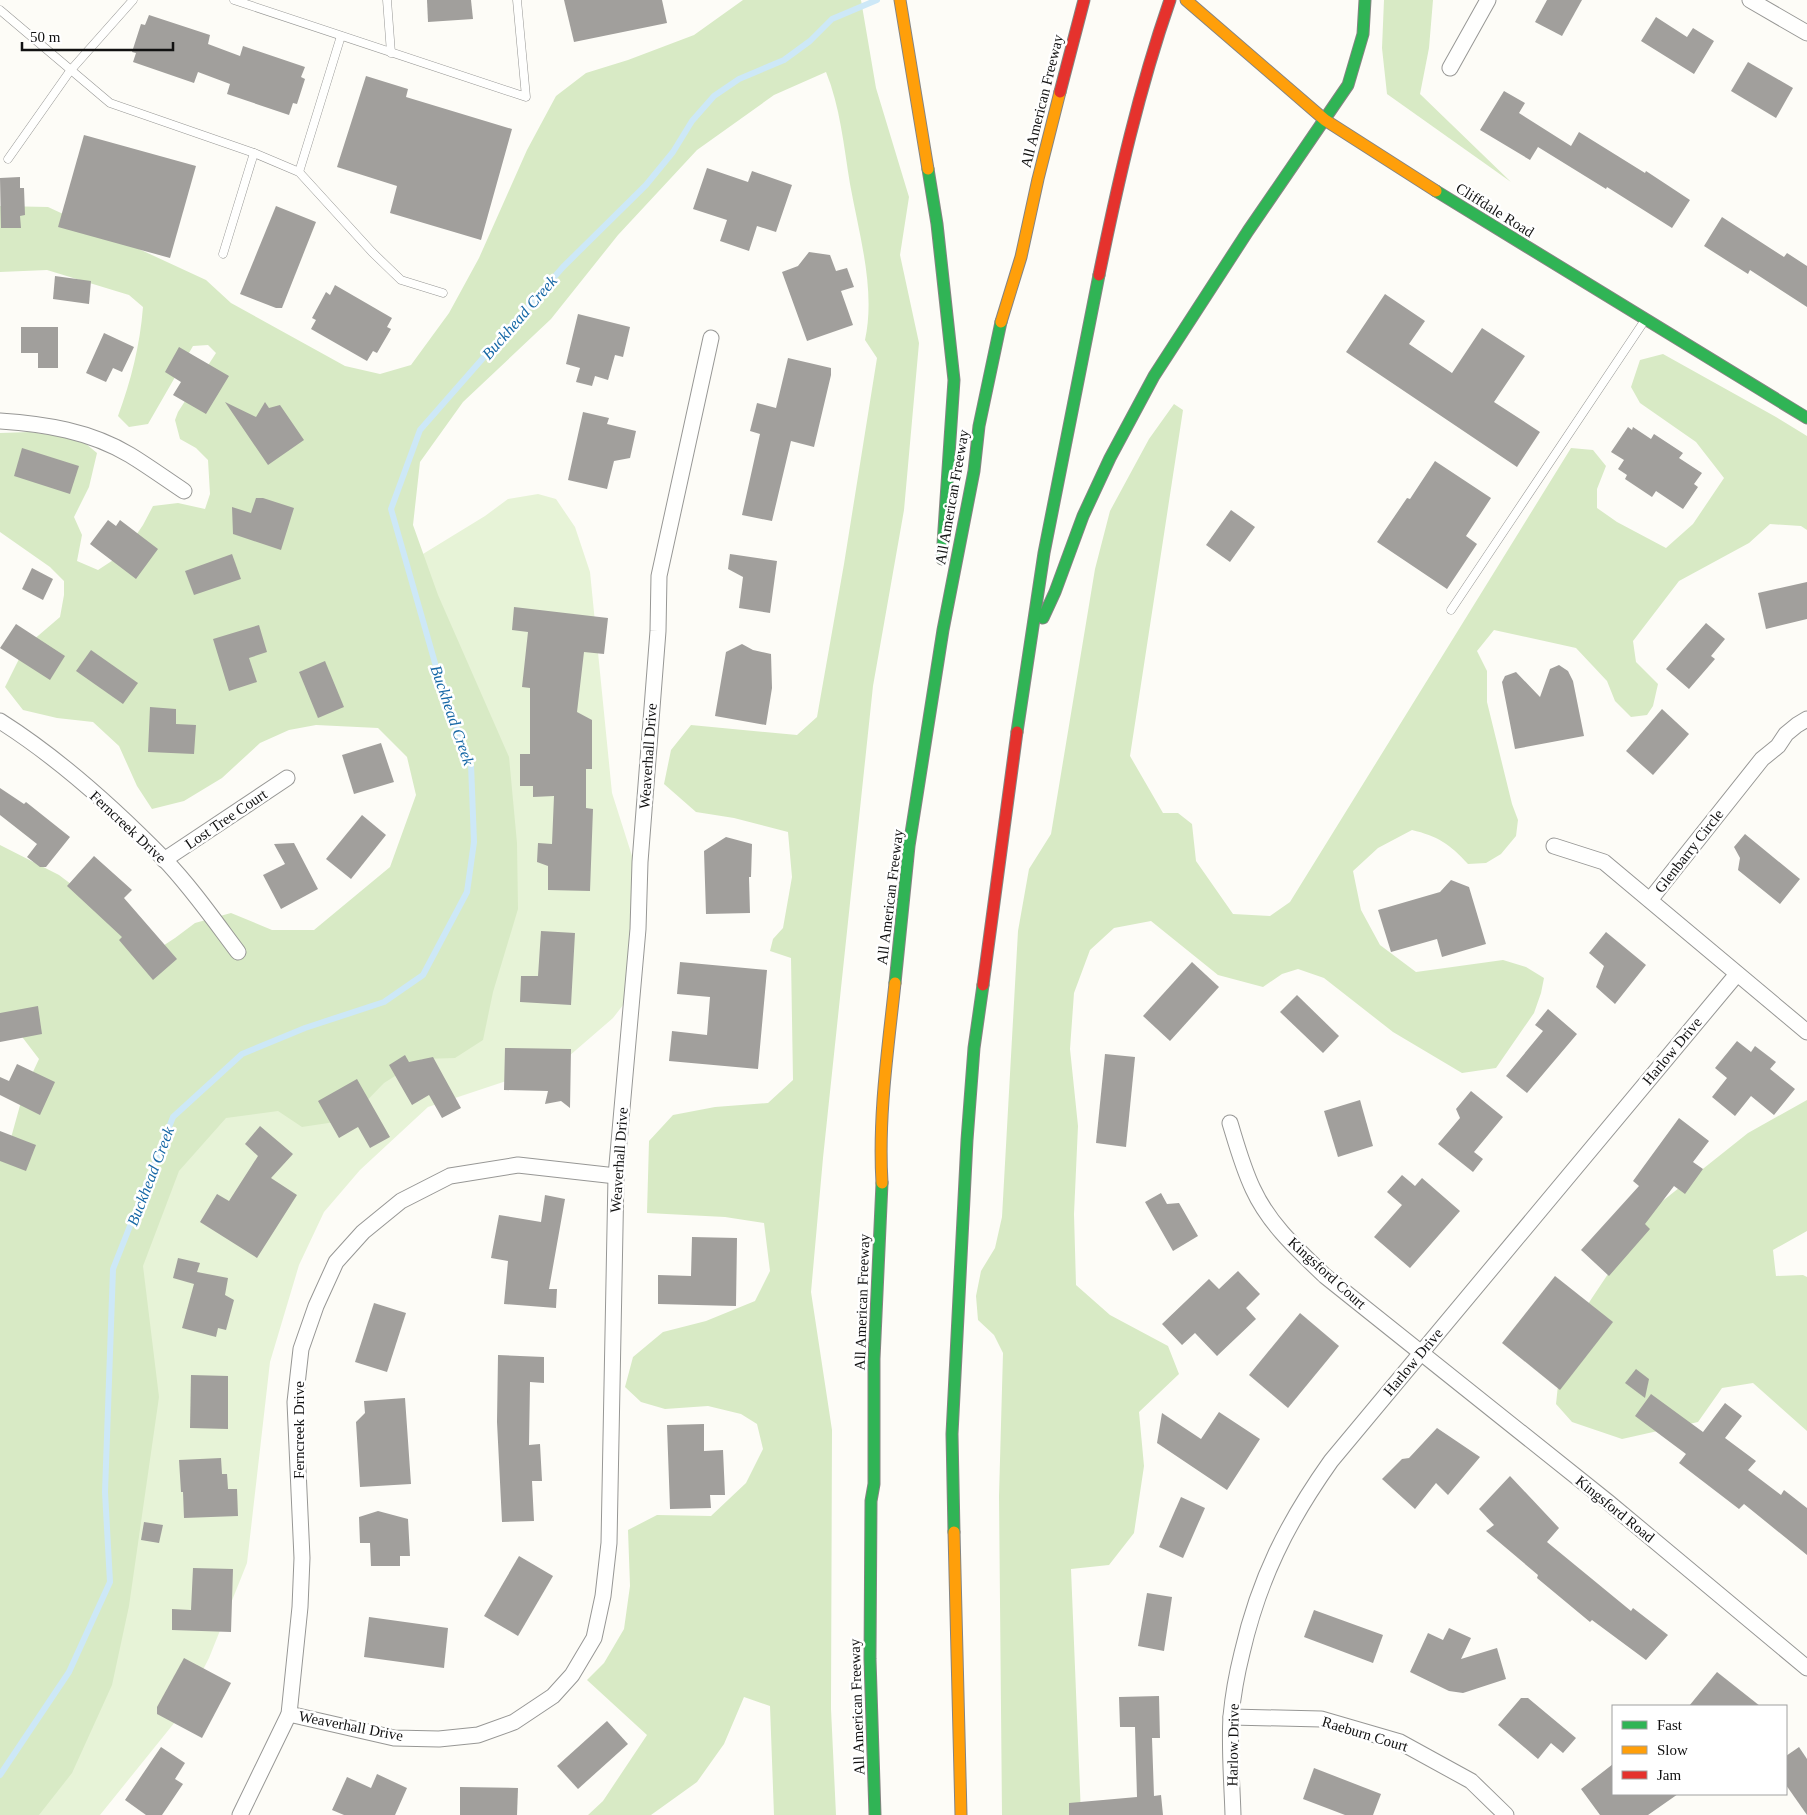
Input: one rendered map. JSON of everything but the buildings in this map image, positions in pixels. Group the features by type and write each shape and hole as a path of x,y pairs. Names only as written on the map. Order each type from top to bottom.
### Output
{"main road":[{"path":"900,0 937,224 954,380 942,554 943,630"},
{"name":"All American Freeway","path":"875,1815 870,1658 871,1500 874,1484 874,1359 882,1193 880,1153 885,1080 910,846 943,630 974,471 979,426 1004,310 1020,257 1084,0"},
{"path":"961,1815 952,1434 967,1140 975,1038 1028,651 1044,553 1078,376 1116,195 1156,40 1170,0"},
{"name":"Cliffdale Road","path":"1186,0 1325,120 1445,197 1807,418"},
{"path":"1028,651 1055,592 1087,508 1110,458 1154,376 1248,231 1348,85 1363,34 1365,0"}],"street":[{"path":"1450,68 1488,0"},
{"path":"1750,0 1807,33"},
{"name":"Weaverhall Drive","path":"289,1714 394,1738 439,1739 478,1735 514,1722 552,1696 572,1675 594,1638 603,1596 610,1543 616,1176 638,929 640,862 658,631 659,576 711,338"},
{"path":"0,421 37,424 64,429 90,437 128,454 184,491"},
{"name":"Glenbarry Circle","path":"1807,718 1786,734 1778,746 1762,759 1650,900 1807,1032"},
{"name":"Ferncreek Drive","path":"0,721 69,772 104,802 164,860 196,897 238,952"},
{"name":"Lost Tree Court","path":"164,860 287,778"},
{"path":"1554,846 1604,862 1650,900"},
{"name":"Harlow Drive","path":"1233,1815 1231,1716 1237,1674 1249,1621 1279,1543 1307,1495 1330,1461 1737,974"},
{"name":"Kingsford Court","path":"1230,1123 1243,1166 1254,1192 1268,1215 1285,1237 1325,1276 1421,1352"},
{"name":"Ferncreek Drive","path":"240,1815 289,1714 302,1568 295,1402 300,1349 316,1306 336,1262 363,1232 401,1201 450,1176 518,1165 616,1176"},
{"name":"Kingsford Road","path":"1421,1352 1608,1502 1807,1668"},
{"name":"Raeburn Court","path":"1231,1716 1321,1719 1400,1742 1471,1781 1506,1815"}],"lane":[{"path":"8,159 70,71 133,0"},
{"path":"234,0 526,98 517,0"},
{"path":"387,0 391,52"},
{"path":"0,10 110,103 254,153 298,172 372,252 401,280 443,293"},
{"path":"298,172 341,36"},
{"path":"223,254 254,153"},
{"path":"1451,610 1645,320"}],"green space":[{"path":"743,0 861,0 876,88 909,197 900,255 919,343 904,510 873,686 823,1158 811,1292 832,1430 831,1709 836,1815 774,1815 770,1706 744,1697 724,1744 697,1782 651,1815 588,1815 603,1801 647,1735 587,1680 604,1663 624,1629 630,1586 628,1530 657,1515 711,1516 746,1483 763,1449 757,1424 741,1414 708,1406 665,1409 641,1402 625,1387 633,1357 663,1332 706,1321 755,1301 770,1271 764,1223 725,1217 647,1213 649,1141 673,1115 715,1107 768,1103 793,1080 791,958 770,951 773,939 783,928 792,877 788,832 734,818 696,812 664,784 671,750 691,725 797,735 817,717 877,358 865,340 869,302 865,262 838,113 826,72 774,95 697,150 618,235 551,319 463,402 420,462 413,525 438,595 509,757 517,843 518,909 493,992 483,1040 455,1058 422,1059 384,1083 348,1120 302,1127 278,1111 226,1118 179,1171 143,1266 159,1397 129,1606 112,1685 72,1773 39,1815 0,1815 0,1152 9,1145 24,1091 39,1059 13,1025 0,1015 0,845 59,875 121,922 149,955 195,923 231,913 272,930 314,930 390,867 416,795 407,757 378,728 316,725 289,730 260,743 222,778 184,801 152,809 137,786 119,746 93,722 57,718 23,710 5,687 25,647 60,617 64,595 64,581 50,567 0,532 0,433 30,432 80,439 97,453 89,487 74,517 82,535 77,561 98,570 124,553 153,506 178,503 205,509 210,494 208,460 196,448 180,439 175,420 178,412 216,353 208,345 193,346 148,424 129,427 118,416 134,363 143,307 129,295 47,270 0,272 0,206 48,207 206,280 231,303 345,366 380,374 411,365 449,313 479,258 527,150 556,96 586,73 628,60 694,35"},
{"path":"1384,0 1433,0 1429,48 1420,94 1511,182 1387,94 1382,48"},
{"path":"1663,354 1807,436 1807,530 1801,526 1770,524 1749,543 1679,581 1633,641 1636,662 1658,684 1653,706 1647,715 1631,717 1615,701 1607,681 1576,648 1494,630 1477,651 1487,671 1487,702 1512,804 1518,820 1516,836 1501,854 1486,863 1468,864 1443,842 1412,830 1378,848 1353,871 1361,910 1380,945 1416,972 1503,960 1526,967 1544,978 1534,1013 1496,1068 1462,1073 1393,1032 1324,978 1298,969 1282,974 1263,987 1218,975 1151,921 1114,928 1090,950 1074,993 1070,1049 1078,1126 1074,1214 1076,1285 1110,1315 1168,1346 1179,1374 1139,1412 1144,1466 1134,1533 1109,1565 1071,1569 1081,1815 1002,1815 999,1496 1003,1353 994,1335 978,1320 976,1296 981,1271 995,1248 1002,1217 1018,931 1029,869 1051,834 1095,569 1110,511 1149,439 1174,404 1183,410 1130,756 1163,813 1178,813 1192,824 1196,861 1233,914 1270,916 1290,902 1571,448 1593,450 1606,466 1597,489 1597,508 1617,522 1666,548 1693,524 1724,478 1696,442 1640,403 1631,387 1640,360"},
{"path":"538,494 556,499 575,527 590,572 612,793 646,900 642,969 630,996 613,1018 561,1063 428,1107 360,1170 324,1212 299,1265 270,1362 247,1563 209,1658 179,1717 100,1815 0,1815 62,1281 330,957 425,820 387,576 485,516 508,499"},
{"path":"1807,1100 1807,1231 1773,1250 1776,1276 1803,1275 1807,1277 1807,1431 1753,1383 1722,1388 1698,1422 1622,1439 1572,1422 1556,1404 1562,1348 1580,1316 1650,1211 1748,1133"}],"waterway":[{"name":"Buckhead Creek","path":"0,1775 69,1672 110,1582 105,1492 113,1269 173,1117 242,1054 305,1028 384,1002 423,975 467,892 474,842 471,764 445,698 391,509 420,430 563,267 646,185 673,152 692,121 714,96 739,79 784,60 810,41 832,19 877,0"}],"traffic: fast":[{"path":"1043,618 1055,592 1083,516 1110,458 1154,376 1248,231 1348,85 1363,34 1365,0"},
{"path":"928,169 937,224 954,380 942,559"},
{"path":"1436,191 1807,418"},
{"path":"1017,732 1044,553 1099,275"},
{"path":"895,983 909,846 943,630 974,471 979,426 1001,322"},
{"path":"954,1532 952,1434 967,1140 974,1048 983,985"},
{"path":"875,1815 870,1659 871,1501 874,1484 874,1359 882,1183"}],"traffic: slow":[{"path":"900,0 928,169"},
{"path":"1186,0 1325,120 1436,191"},
{"path":"1001,322 1021,257 1060,92"},
{"path":"882,1183 881,1133 895,983"},
{"path":"954,1532 961,1815"}],"traffic: jam":[{"path":"1060,92 1084,0"},
{"path":"1099,275 1130,136 1148,67 1170,0"},
{"path":"983,985 1017,732"}]}
